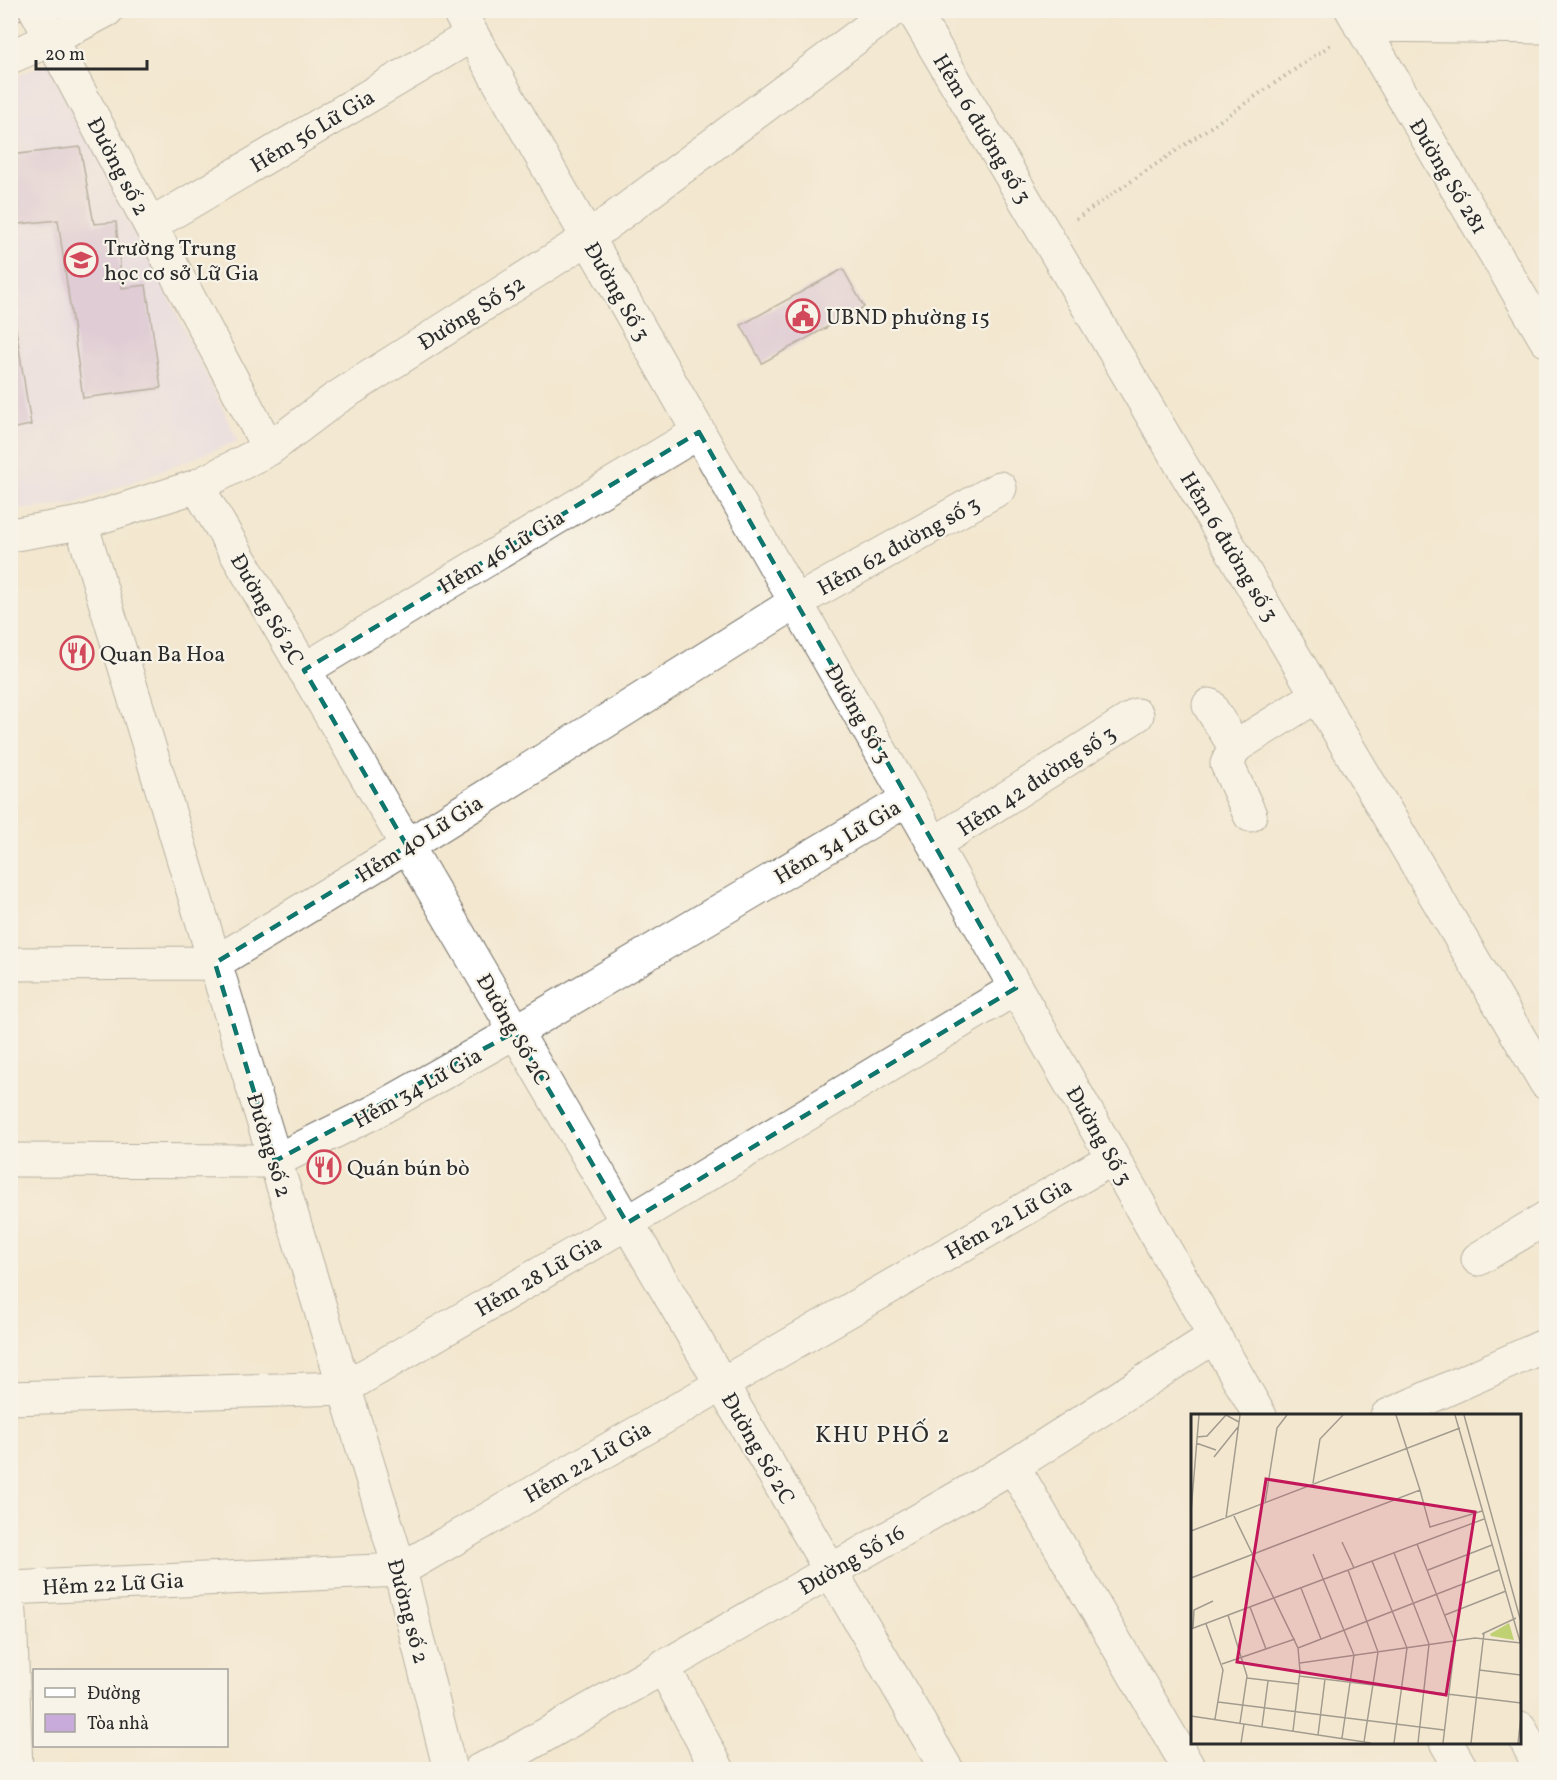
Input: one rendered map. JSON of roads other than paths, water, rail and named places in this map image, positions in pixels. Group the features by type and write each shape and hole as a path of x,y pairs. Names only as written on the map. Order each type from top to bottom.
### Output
{"street":[{"name":"Đường số 2","path":"36,10 269,449"},
{"path":"10,57 52,39 107,10"},
{"name":"Đường Số 52","path":"10,535 81,524 196,486 269,449 334,399 588,238 893,10"},
{"name":"Hẻm 6 đường số 3","path":"913,10 1546,1083"},
{"path":"1356,18 1546,27"},
{"name":"Đường Số 281","path":"1356,18 1546,340"},
{"name":"Đường Số 3","path":"465,23 1259,1414"},
{"name":"Hẻm 56 Lữ Gia","path":"151,225 465,23"},
{"name":"Hẻm 46 Lữ Gia","path":"304,670 699,432"},
{"name":"Đường Số 2C","path":"196,486 947,1770"},
{"name":"Hẻm 62 đường số 3","path":"796,602 1000,488"},
{"name":"Đường số 2","path":"81,524 400,1570 450,1770"},
{"name":"Hẻm 40 Lữ Gia","path":"215,963 407,846 796,602"},
{"path":"1250,815 1227,764 1235,747 1318,695"},
{"path":"1209,705 1235,747"},
{"name":"Hẻm 42 đường số 3","path":"934,844 1137,715"},
{"name":"Hẻm 34 Lữ Gia","path":"10,1160 275,1161 374,1112 515,1032 908,799"},
{"path":"10,964 215,963"},
{"name":"Hẻm 28 Lữ Gia","path":"10,1398 344,1388 627,1223 1016,988"},
{"name":"Hẻm 22 Lữ Gia","path":"10,1588 400,1570 1113,1158"},
{"path":"1478,1259 1546,1218"},
{"name":"Đường Số 16","path":"480,1770 500,1761 1013,1466 1215,1336"},
{"path":"1391,1414 1546,1345"},
{"path":"1013,1466 1190,1770"},
{"path":"10,1613 16,1770"},
{"path":"663,1666 718,1770"},
{"path":"1521,1730 1541,1770"},
{"path":"1447,1744 1462,1770"}],"place":[{"name":"Trường Trung học cơ sở Lữ Gia","path":"81,260"},
{"name":"UBND phường 15","path":"803,316"},
{"name":"Quan Ba Hoa","path":"77,653"},
{"name":"Quán bún bò","path":"324,1167"}],"district":[{"name":"KHU PHỐ 2","path":"883,1434"}]}
